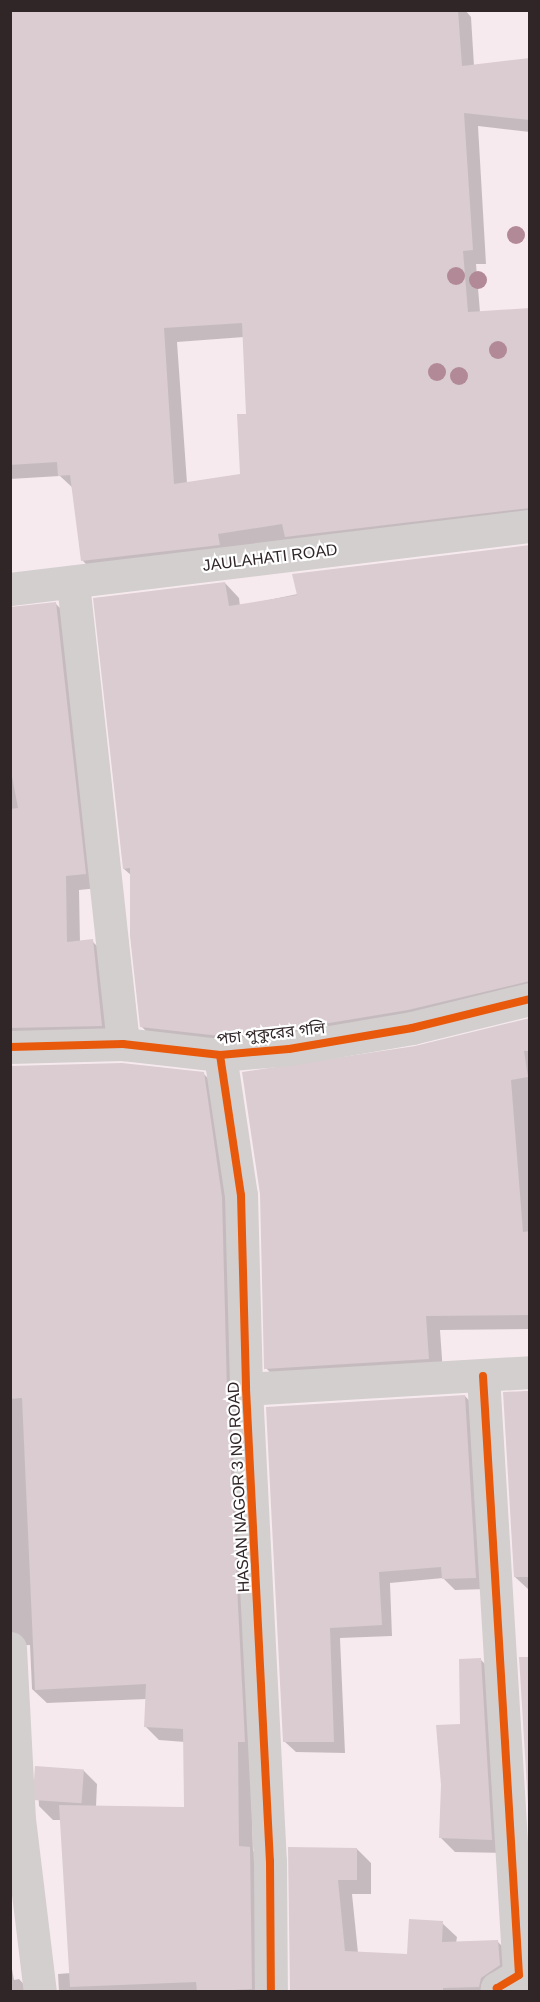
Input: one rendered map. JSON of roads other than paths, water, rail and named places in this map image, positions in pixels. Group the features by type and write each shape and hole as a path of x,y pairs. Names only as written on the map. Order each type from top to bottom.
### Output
{"street":[{"name":"JAULAHATI ROAD","path":"10,589 530,526"},
{"path":"73,583 123,1044"},
{"name":"পচা পুকুরের গলি","path":"10,1047 123,1044 220,1055 290,1049 412,1028 530,999"},
{"name":"HASAN NAGOR 3 NO ROAD","path":"220,1055 241,1195 246,1389 262,1667 272,1992"},
{"path":"246,1389 530,1372"},
{"path":"483,1376 519,1975 497,1988 497,1992"},
{"path":"10,1648 19,1819 40,1992"}]}
